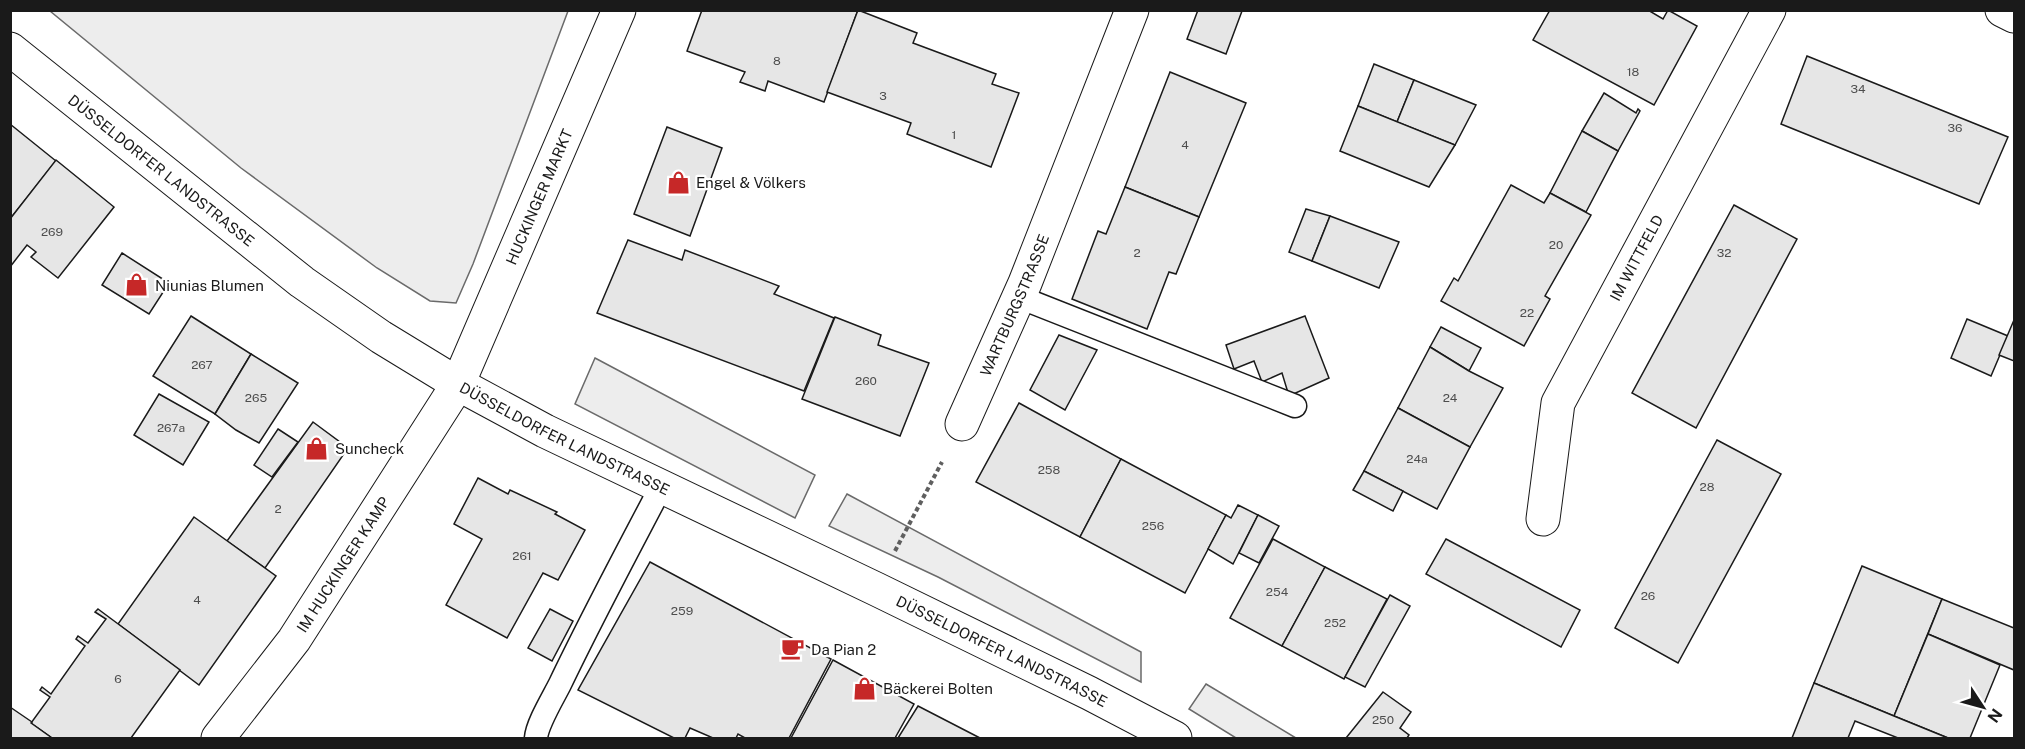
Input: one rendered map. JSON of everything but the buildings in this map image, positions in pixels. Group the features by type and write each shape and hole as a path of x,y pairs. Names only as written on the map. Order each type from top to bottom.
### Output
{"street":[{"name":"HUCKINGER MARKT","path":"458,384 619,10"},
{"name":"WARTBURGSTRASSE","path":"962,424 1019,297 1132,10"},
{"name":"IM WITTFELD","path":"1543,519 1558,402 1769,10"},
{"path":"2002,10 2014,16"},
{"name":"DÜSSELDORFER LANDSTRASSE","path":"10,49 302,282 381,337 458,384 544,431 876,589 1089,693 1175,738"},
{"name":"IM HUCKINGER KAMP","path":"218,738 294,640 458,384"}],"lane":[{"path":"1019,297 1295,406"},
{"path":"536,738 567,669 661,486"}],"path":[{"path":"876,589 962,424"}],"shaded area":[{"path":"50,11 568,11 473,264 456,303 430,301 377,268 241,168"},
{"path":"595,358 815,475 795,518 575,404"},
{"path":"847,494 1141,652 1141,682 938,577 829,526"},
{"path":"1206,684 1296,738 1236,738 1189,709"}],"place":[{"name":"Engel & Völkers","path":"678,182"},
{"name":"Niunias Blumen","path":"137,285"},
{"name":"Suncheck","path":"317,448"},
{"name":"Da Pian 2","path":"793,649"},
{"name":"Bäckerei Bolten","path":"865,688"}]}
